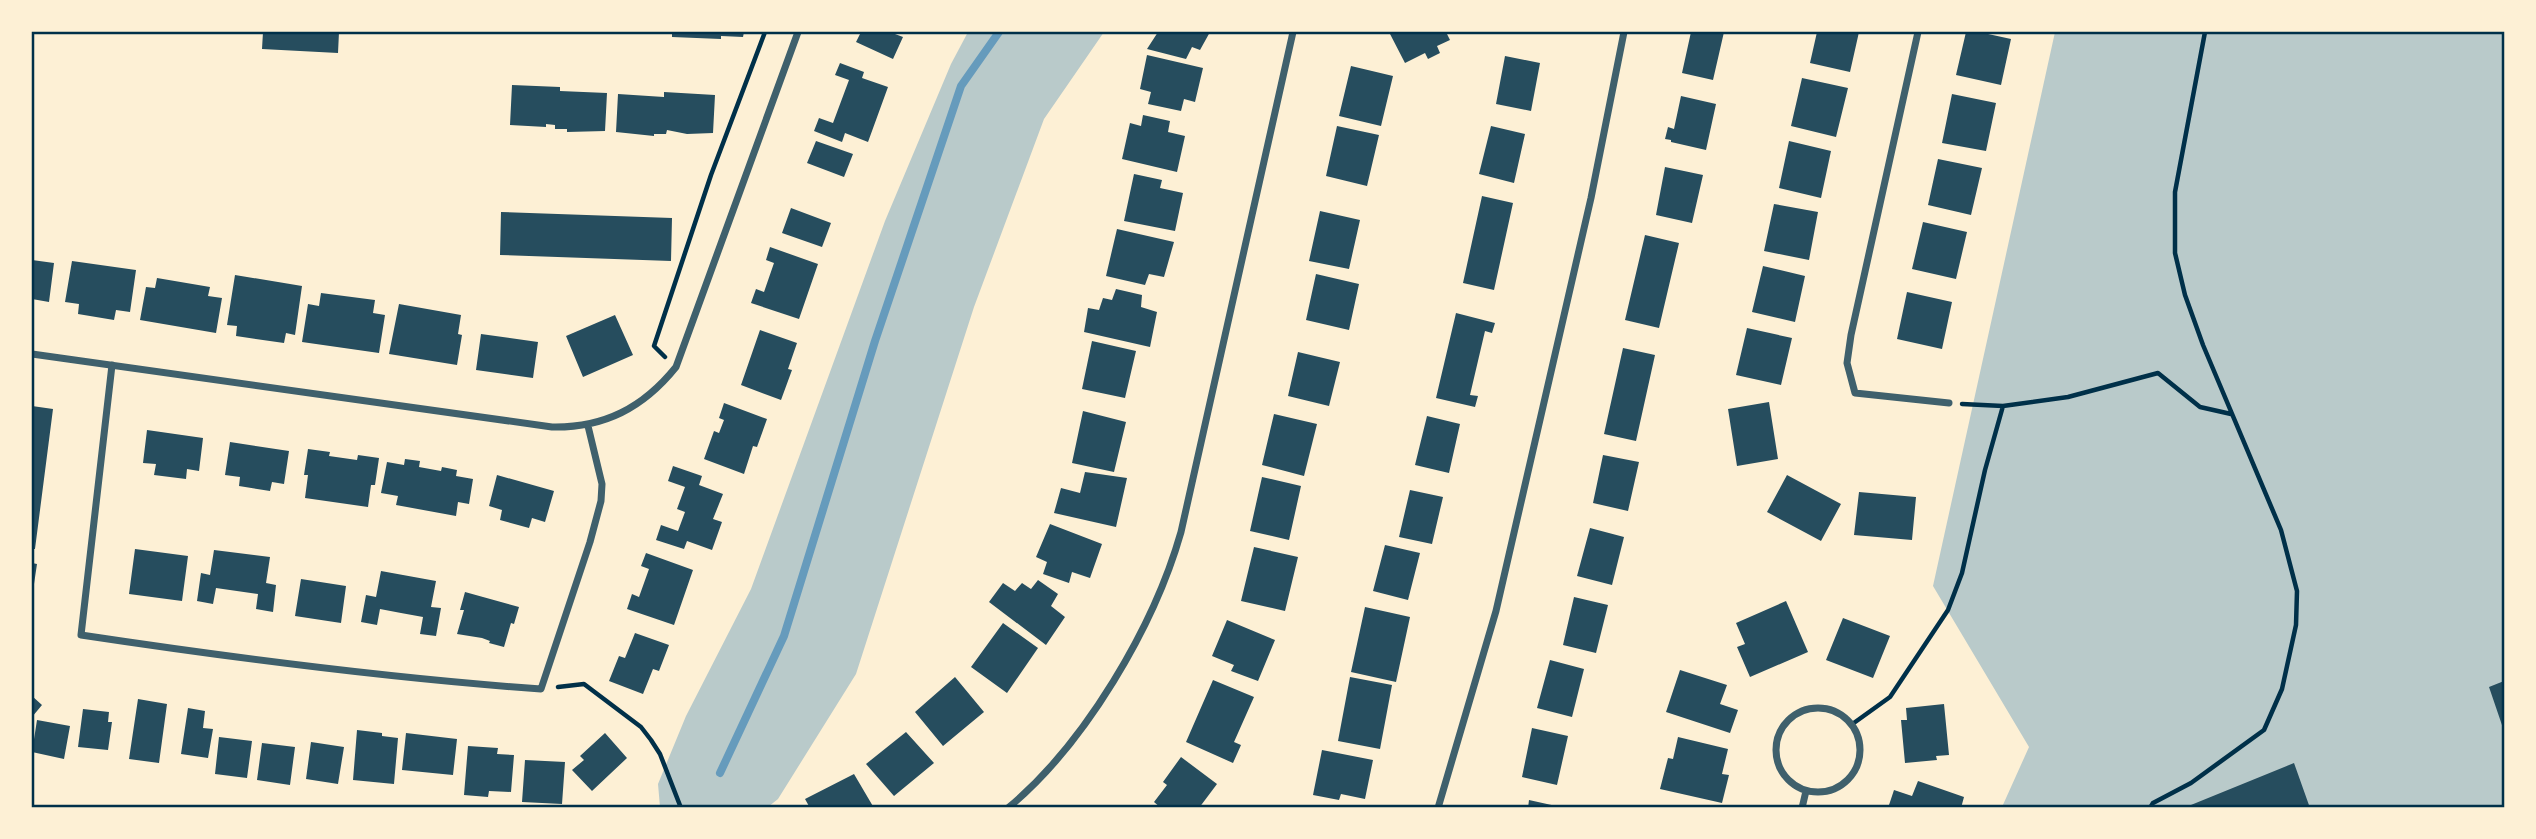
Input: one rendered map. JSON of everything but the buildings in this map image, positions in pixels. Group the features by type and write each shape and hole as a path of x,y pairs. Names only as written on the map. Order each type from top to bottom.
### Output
{"street":[{"path":"32,354 552,427 588,426 621,414 662,384 676,367 798,32"},
{"path":"1009,807 1038,779 1103,697 1133,648 1171,568 1293,32"},
{"path":"1438,807 1496,611 1591,198 1624,32"},
{"path":"1918,32 1847,363 1856,393 1950,403"},
{"path":"112,365 80,635 296,666 427,681 541,689 601,501 602,484 588,426"},
{"path":"1820,708 1834,711 1851,724 1860,743 1860,757 1856,770 1847,782 1835,789 1806,791 1784,776 1778,764 1778,737 1784,725 1794,716 1806,710 1820,708"},
{"path":"1802,807 1806,791"}],"path":[{"path":"676,367 654,345 715,165 765,32"},
{"path":"2150,807 2191,783 2264,730 2282,689 2296,625 2297,592 2281,530 2185,295 2175,243 2175,192 2206,32"},
{"path":"1950,403 2003,406 2068,397 2158,373 2200,407 2232,414"},
{"path":"1851,724 1890,697 1948,610 1962,573 1985,470 2003,406"},
{"path":"541,689 584,684 640,727 660,754 681,807"}],"shaded area":[{"path":"968,32 1104,32 1044,119 974,307 856,674 778,799 768,807 660,807 658,784 686,716 751,589 885,221 951,64"},
{"path":"2055,32 2504,32 2504,807 2002,807 2029,747 1933,586"}],"waterway":[{"path":"720,773 784,636 875,341 961,86 999,32"}]}
